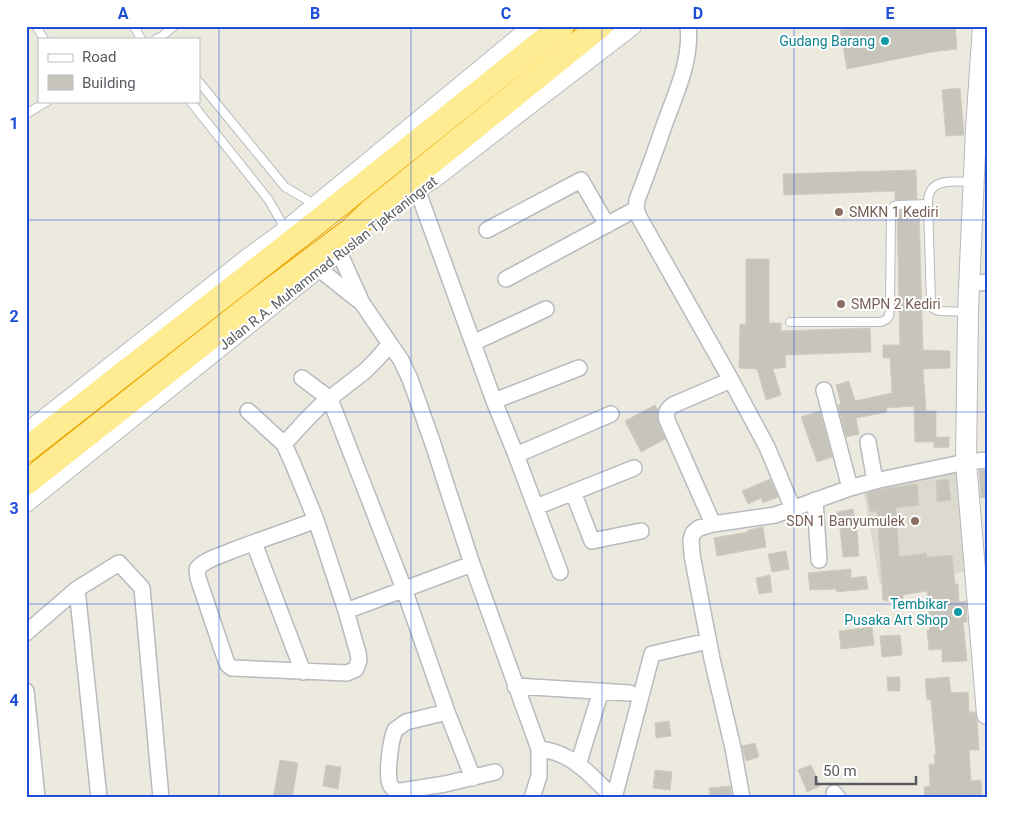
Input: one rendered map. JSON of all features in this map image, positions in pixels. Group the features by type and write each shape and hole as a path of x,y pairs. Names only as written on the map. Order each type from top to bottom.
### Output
{"highway":[{"path":"286,230 353,192 562,26"},
{"name":"Jalan R.A. Muhammad Ruslan Tjakraningrat","path":"26,482 250,306 350,231 372,210 600,26"},
{"path":"353,192 382,150"},
{"path":"372,210 391,204 414,191"},
{"path":"26,450 318,212"},
{"path":"339,252 350,231"}],"main road":[{"path":"983,26 982,129 978,179 978,283 968,312 966,462 986,706"}],"street":[{"path":"318,212 382,150 533,26"},
{"name":"Jalan R.A. Muhammad Ruslan Tjakraningrat","path":"26,503 414,191 432,180 632,26"},
{"path":"688,26 688,48 685,64 637,200 636,209 767,448 793,509"},
{"path":"487,230 581,180 607,225"},
{"path":"414,191 560,572"},
{"path":"506,279 636,209"},
{"path":"26,433 248,257 286,230"},
{"path":"339,252 362,303 402,360 432,442 472,564 539,749 539,776 532,798"},
{"path":"319,269 362,303"},
{"path":"473,343 546,309"},
{"path":"284,444 307,419 365,371 390,344"},
{"path":"494,400 579,368"},
{"path":"302,378 330,399 404,589 447,712 473,778"},
{"path":"713,524 666,414 673,405 731,380"},
{"path":"824,390 850,488"},
{"path":"248,411 284,444 294,464 316,520 346,611 359,660 358,667 347,673 232,668 226,661 198,578 197,569 201,564 209,560 316,520"},
{"path":"516,455 611,414"},
{"path":"868,442 875,481"},
{"path":"742,798 692,555 691,540 693,533 696,530 713,524 767,517 875,481 966,462 987,460"},
{"path":"536,507 634,468"},
{"path":"573,492 592,541 641,531"},
{"path":"815,500 819,560"},
{"path":"254,543 303,672"},
{"path":"26,633 77,589 119,564 142,588 160,798"},
{"path":"346,611 472,564"},
{"path":"77,589 99,798"},
{"path":"539,749 558,753 566,757 578,765 614,798 652,654 708,640"},
{"path":"515,686 630,693"},
{"path":"26,690 37,798"},
{"path":"578,765 602,691"},
{"path":"447,712 406,722 395,730 388,775 390,784 394,789 401,791 473,778 495,772"}],"lane":[{"path":"36,26 43,38"},
{"path":"134,26 140,38"},
{"path":"160,38 174,26"},
{"path":"200,83 285,187 318,212"},
{"path":"26,114 46,102"},
{"path":"191,102 268,199 286,230"},
{"path":"968,312 936,310 932,306 928,204 931,190 940,184 978,179"},
{"path":"790,322 881,322 887,320 890,307 891,210 894,206 898,205 928,204"}],"shaded area":[{"name":"SDN 1 Banyumulek","path":"958,468 964,572 880,584 863,489"}],"building":[{"name":"Gudang Barang","path":"859,26 955,26 957,49 932,52 847,69 840,30"},
{"path":"960,88 964,135 946,136 942,90"},
{"path":"916,170 917,199 895,200 895,191 784,195 783,174"},
{"path":"919,210 923,350 950,351 950,368 923,369 926,411 936,411 936,437 949,437 949,447 934,448 934,442 915,442 914,406 886,408 887,412 856,418 859,434 846,437 838,405 841,404 836,385 849,381 855,401 892,393 890,358 883,358 883,345 900,345 897,212"},
{"path":"746,259 769,259 769,323 781,323 781,331 870,328 871,352 785,355 786,367 773,369 781,395 766,400 757,369 739,368 740,324 746,324"},
{"path":"655,405 658,410 658,422 665,439 641,452 625,421"},
{"path":"820,411 832,457 817,462 801,417"},
{"path":"979,470 986,470 987,497 981,498"},
{"path":"770,479 778,497 763,503 761,498 748,504 742,491"},
{"path":"948,479 951,500 937,502 936,481"},
{"path":"917,484 919,505 896,508 899,557 926,553 927,557 952,555 955,584 958,584 959,602 966,601 967,622 963,622 967,661 942,662 942,649 929,650 927,630 930,630 927,591 903,595 903,599 883,600 877,511 870,512 867,493"},
{"path":"853,509 859,556 843,557 837,512"},
{"path":"763,527 766,547 717,556 714,538 748,532 748,530"},
{"path":"786,551 789,569 772,572 768,554"},
{"path":"851,569 851,578 866,576 868,589 836,592 836,589 810,590 808,573"},
{"path":"770,575 772,592 759,594 756,578"},
{"path":"872,627 874,645 841,649 839,631"},
{"path":"900,635 902,655 882,657 880,636"},
{"path":"887,677 900,677 900,691 888,691"},
{"path":"949,677 951,693 968,692 969,712 975,712 979,750 969,750 971,781 981,780 982,797 970,798 969,795 925,798 924,787 930,786 929,764 935,764 934,755 936,755 931,700 927,700 925,679"},
{"path":"669,721 671,736 656,738 655,723"},
{"path":"755,743 759,757 746,761 742,746"},
{"path":"280,760 298,763 292,798 273,798"},
{"path":"326,765 341,767 338,789 323,786"},
{"path":"811,765 820,786 807,792 798,770"},
{"path":"655,770 672,772 670,790 653,788"},
{"path":"730,786 732,798 710,798 709,788"}],"place":[{"name":"Gudang Barang","path":"885,41"},
{"name":"SMKN 1 Kediri","path":"839,212"},
{"name":"SMPN 2 Kediri","path":"841,304"},
{"name":"SDN 1 Banyumulek","path":"915,521"},
{"name":"Tembikar Pusaka Art Shop","path":"958,612"}]}
